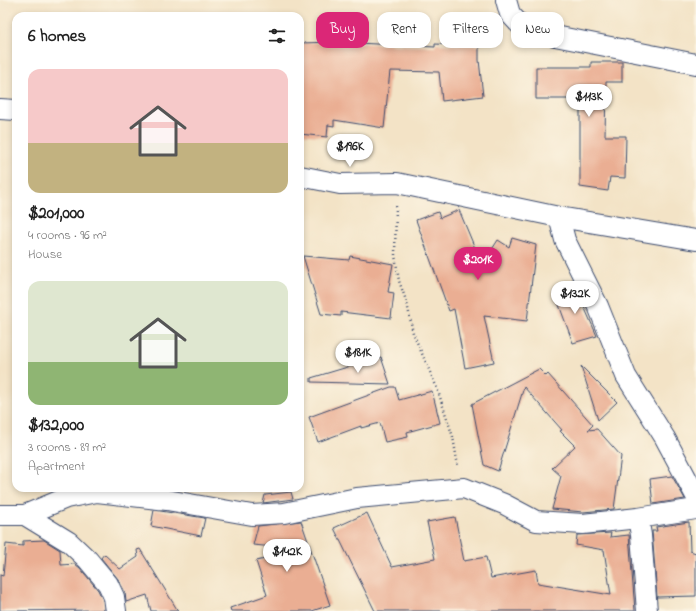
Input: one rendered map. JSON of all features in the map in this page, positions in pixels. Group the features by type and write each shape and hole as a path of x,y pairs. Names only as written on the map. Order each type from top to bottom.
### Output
{"street":[{"path":"506,0 510,14 525,30 696,64"},
{"path":"0,109 12,110"},
{"path":"304,177 340,184 396,183 559,216 696,240"},
{"path":"559,216 565,240 596,299 626,376 682,467 696,496"},
{"path":"0,515 25,515 66,498 97,492 167,500 252,515 284,513 357,498 464,488 504,504 536,522 583,524 638,518 696,509"},
{"path":"25,515 70,542 88,560 108,584 114,597 116,611"},
{"path":"638,518 641,535 647,611"}],"path":[{"path":"396,183 395,255 399,281 408,303 413,333 427,363 446,416 464,488"}],"building":[{"path":"304,43 316,43 316,48 369,48 369,44 377,44 377,48 431,48 435,47 435,44 439,44 439,48 479,48 483,96 442,101 439,72 390,71 384,128 334,120 334,126 328,125 327,137 304,134"},
{"path":"591,62 622,62 622,82 606,82 605,136 626,136 625,178 610,177 608,191 580,187 580,99 536,99 536,67 591,67"},
{"path":"459,210 482,265 498,240 509,247 512,238 536,245 527,321 484,316 494,362 465,368 454,309 449,311 416,220 438,212 440,218"},
{"path":"304,256 349,260 350,256 393,264 388,292 394,293 391,318 341,312 341,316 321,314"},
{"path":"575,286 597,336 573,343 555,294"},
{"path":"381,357 390,384 311,382 311,378"},
{"path":"581,366 617,402 598,420"},
{"path":"539,369 546,376 548,374 593,425 588,430 597,429 621,456 614,509 583,512 552,509 561,476 552,468 575,446 560,431 562,430 524,387 498,471 484,465 472,404"},
{"path":"391,387 395,387 399,400 432,391 440,423 407,432 408,437 385,442 380,423 361,428 361,426 318,442 309,417"},
{"path":"672,476 685,499 653,504 650,479"},
{"path":"291,492 293,499 263,503 265,495"},
{"path":"154,510 205,518 201,536 151,526"},
{"path":"367,513 392,567 435,559 427,522 455,517 464,561 486,557 491,578 536,570 538,583 611,595 604,550 576,545 577,535 611,533 610,537 629,535 635,611 375,611 334,528"},
{"path":"301,521 330,605 312,611 231,611 230,608 267,595 256,561 306,550 253,545 258,526"},
{"path":"689,522 690,551 696,553 696,596 657,597 652,531 657,531 656,527"},
{"path":"44,540 60,550 61,565 75,564 80,568 98,590 103,600 104,610 0,611 0,575 3,576 6,544 23,546 23,541"},
{"path":"140,549 178,611 151,611 147,595 126,602 125,592 118,579 101,558 104,554 120,569 138,557 137,550"}]}
